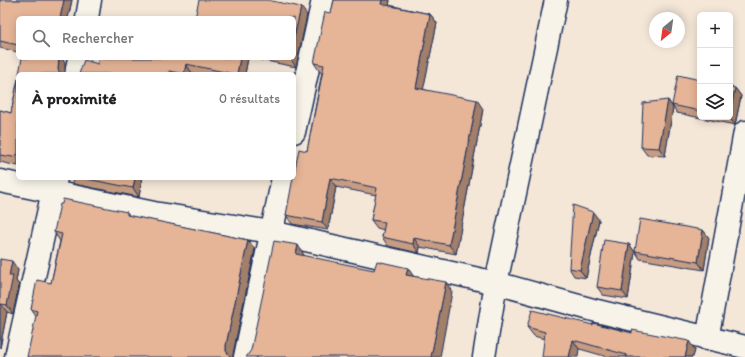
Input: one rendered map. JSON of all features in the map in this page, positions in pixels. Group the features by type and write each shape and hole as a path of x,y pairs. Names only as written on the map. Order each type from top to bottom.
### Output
{"street":[{"path":"87,16 90,0"},
{"path":"296,123 323,0"},
{"path":"484,357 496,283 556,0"},
{"path":"76,72 79,60"},
{"path":"707,339 745,132"},
{"path":"245,357 283,180"},
{"path":"0,181 54,185 154,213 271,232 496,283 707,339 745,347"},
{"path":"16,357 54,185"}],"building":[{"path":"0,0 64,0 60,16 16,16 16,45 0,41"},
{"path":"199,0 267,0 301,7 296,29 296,16 195,16"},
{"path":"334,0 382,0 381,4 430,14 416,88 477,100 449,245 414,238 413,244 382,237 385,222 371,220 377,188 330,178 322,222 286,215 293,180 296,180 296,164 299,149 307,151 324,65 314,63 325,12 331,13"},
{"path":"22,60 59,60 58,70 60,72 19,72"},
{"path":"84,60 98,64 99,60 240,60 237,72 224,72 186,64 184,72 80,72"},
{"path":"678,75 697,79 697,110 672,105"},
{"path":"733,88 735,88 733,98"},
{"path":"16,89 16,155 13,157 0,155 0,110 11,113"},
{"path":"668,100 659,148 641,147 643,103"},
{"path":"92,180 135,180 133,188"},
{"path":"63,199 127,212 127,215 248,240 226,345 226,351 231,357 27,357 37,311 31,309 37,280 51,283 62,234 54,232 60,204 62,204"},
{"path":"573,205 593,212 580,270 569,268"},
{"path":"640,219 703,230 698,262 635,251"},
{"path":"604,240 629,244 622,291 597,287"},
{"path":"274,241 298,245 296,254 374,270 377,261 408,268 406,275 446,282 431,357 246,357 251,350"},
{"path":"0,259 12,261 9,276 13,276 7,305 1,304 0,307"},
{"path":"532,310 632,333 632,330 689,341 685,357 626,357 627,355 573,340 569,357 542,357 545,332 527,327"}]}
